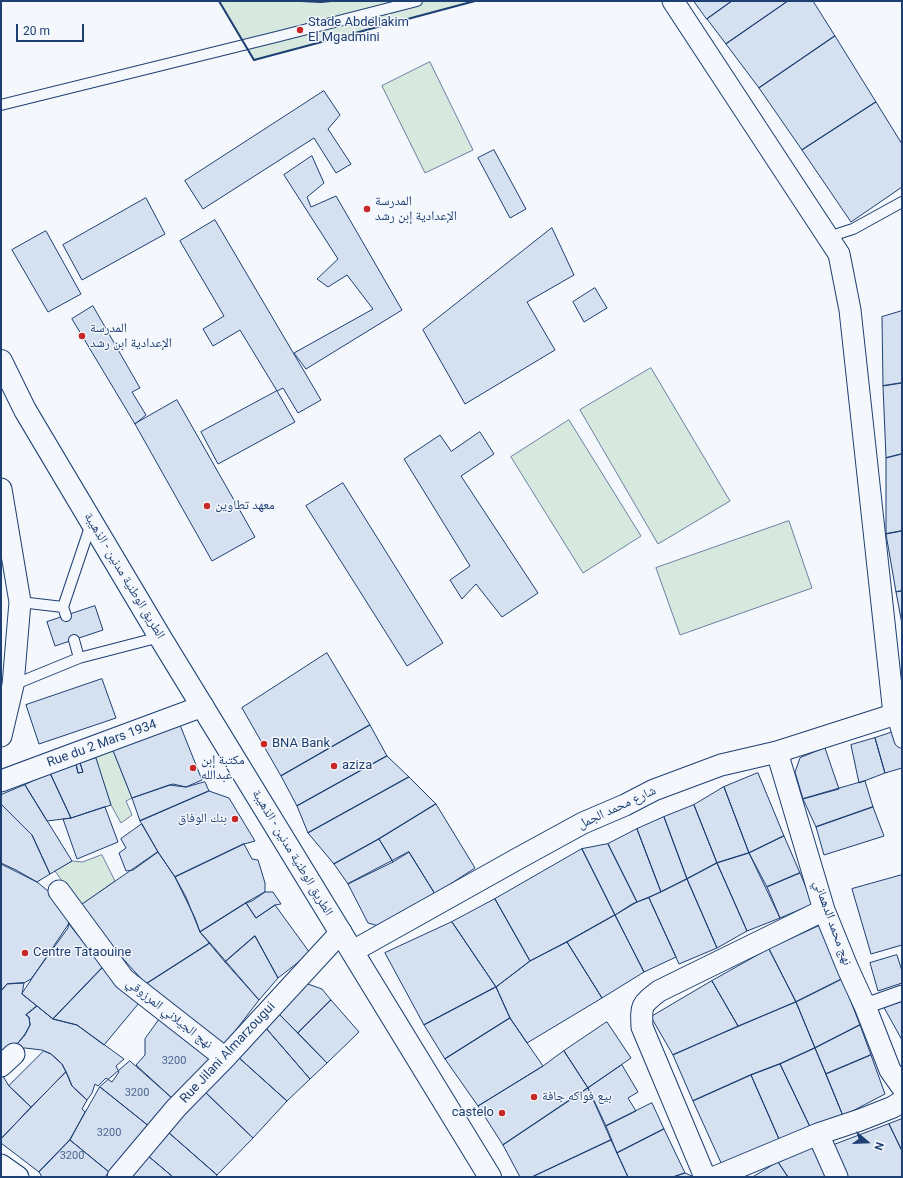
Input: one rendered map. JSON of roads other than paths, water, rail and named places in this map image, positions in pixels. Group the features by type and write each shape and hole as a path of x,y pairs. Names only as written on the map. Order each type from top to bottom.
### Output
{"main road":[{"name":"الطريق الوطنية مدنين - الذهيبة","path":"1,361 25,410 160,637 490,1177"}],"street":[{"path":"673,1 839,254 850,310 902,740"},
{"path":"1,489 20,602 13,685 1,736"},
{"name":"Rue du 2 Mars 1934","path":"1,781 203,706"},
{"name":"شارع محمد الجمل","path":"353,951 583,823 625,805 654,790 721,765 777,752 898,713"},
{"name":"نهج محمد الدهماني","path":"777,752 824,910 865,1006 890,1070 902,1087"},
{"name":"نهج الجيلاني المرزوقي","path":"58,891 124,978 225,1058"},
{"path":"705,1177 642,1027 641,1011 644,1002 659,991 824,910"},
{"name":"Rue Jilani Almarzougui","path":"119,1177 176,1108 225,1058 341,932"},
{"path":"865,1006 902,993"},
{"path":"715,1177 818,1134 893,1107 902,1101"},
{"path":"818,1134 837,1177"},
{"path":"1,1165 18,1177"}],"lane":[{"path":"1,105 417,1"},
{"path":"828,237 853,230 902,202"},
{"path":"20,602 65,612 92,522"},
{"path":"13,685 79,658 160,637"},
{"path":"74,640 79,658"}],"place":[{"name":"Stade Abdelاakim El Mgadmini","path":"300,30"},
{"name":"المدرسة الإعدادية إبن رشد","path":"367,209"},
{"name":"المدرسة الإعدادية ابن رشد","path":"82,336"},
{"name":"معهد تطاوين","path":"207,506"},
{"name":"BNA Bank","path":"264,744"},
{"name":"aziza","path":"334,766"},
{"name":"مكتبة إبن عبدالله","path":"193,768"},
{"name":"بنك الوفاق","path":"235,819"},
{"name":"Centre Tataouine","path":"25,953"},
{"name":"بيع فواكه جافة","path":"534,1097"},
{"name":"castelo","path":"502,1113"}]}
